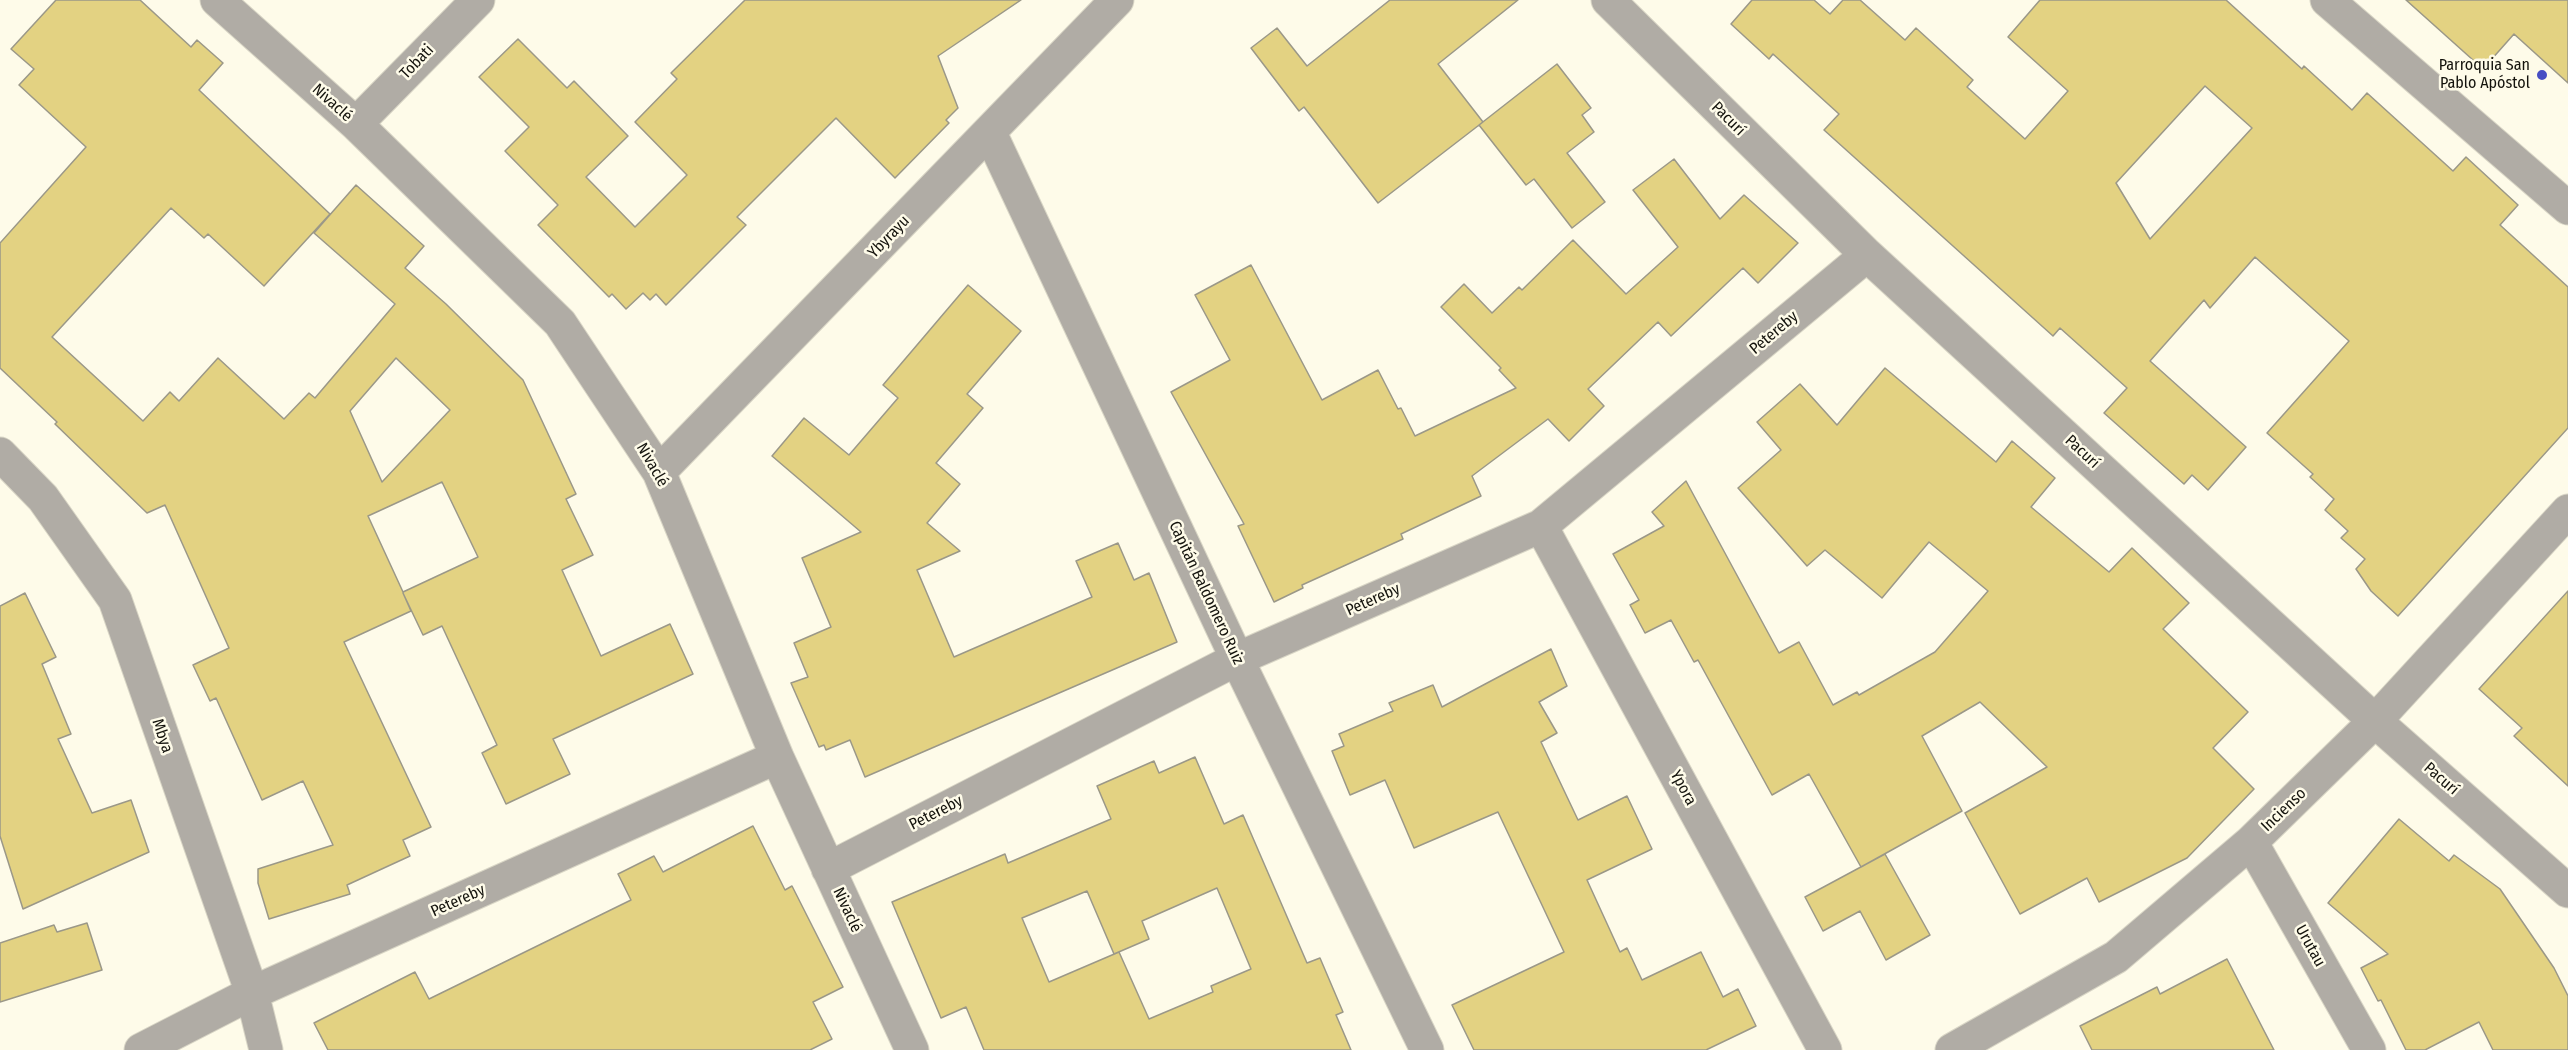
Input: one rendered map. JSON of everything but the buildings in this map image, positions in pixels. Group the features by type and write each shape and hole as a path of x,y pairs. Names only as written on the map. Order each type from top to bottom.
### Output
{"street":[{"name":"Nivaclé","path":"217,0 356,124 560,323 659,472 777,757 912,1050"},
{"name":"Tobati","path":"356,124 478,0"},
{"name":"Ybyrayu","path":"659,472 1117,0"},
{"name":"Pacurí","path":"1608,0 1867,255 2375,721 2568,891"},
{"path":"2327,0 2568,208"},
{"name":"Capitán Baldomero Ruiz","path":"990,133 1237,659 1427,1050"},
{"name":"Petereby","path":"828,869 1237,659 1541,526 1867,255"},
{"name":"Mbya","path":"0,454 43,498 115,600 252,993 266,1050"},
{"name":"Incienso","path":"1952,1050 2116,957 2251,842 2375,721 2568,511"},
{"name":"Ypora","path":"1541,526 1825,1050"},
{"name":"Petereby","path":"141,1050 252,993 777,757"},
{"name":"Urutau","path":"2251,842 2369,1050"}],"place":[{"name":"Parroquia San Pablo Apóstol","path":"2542,75"}]}
